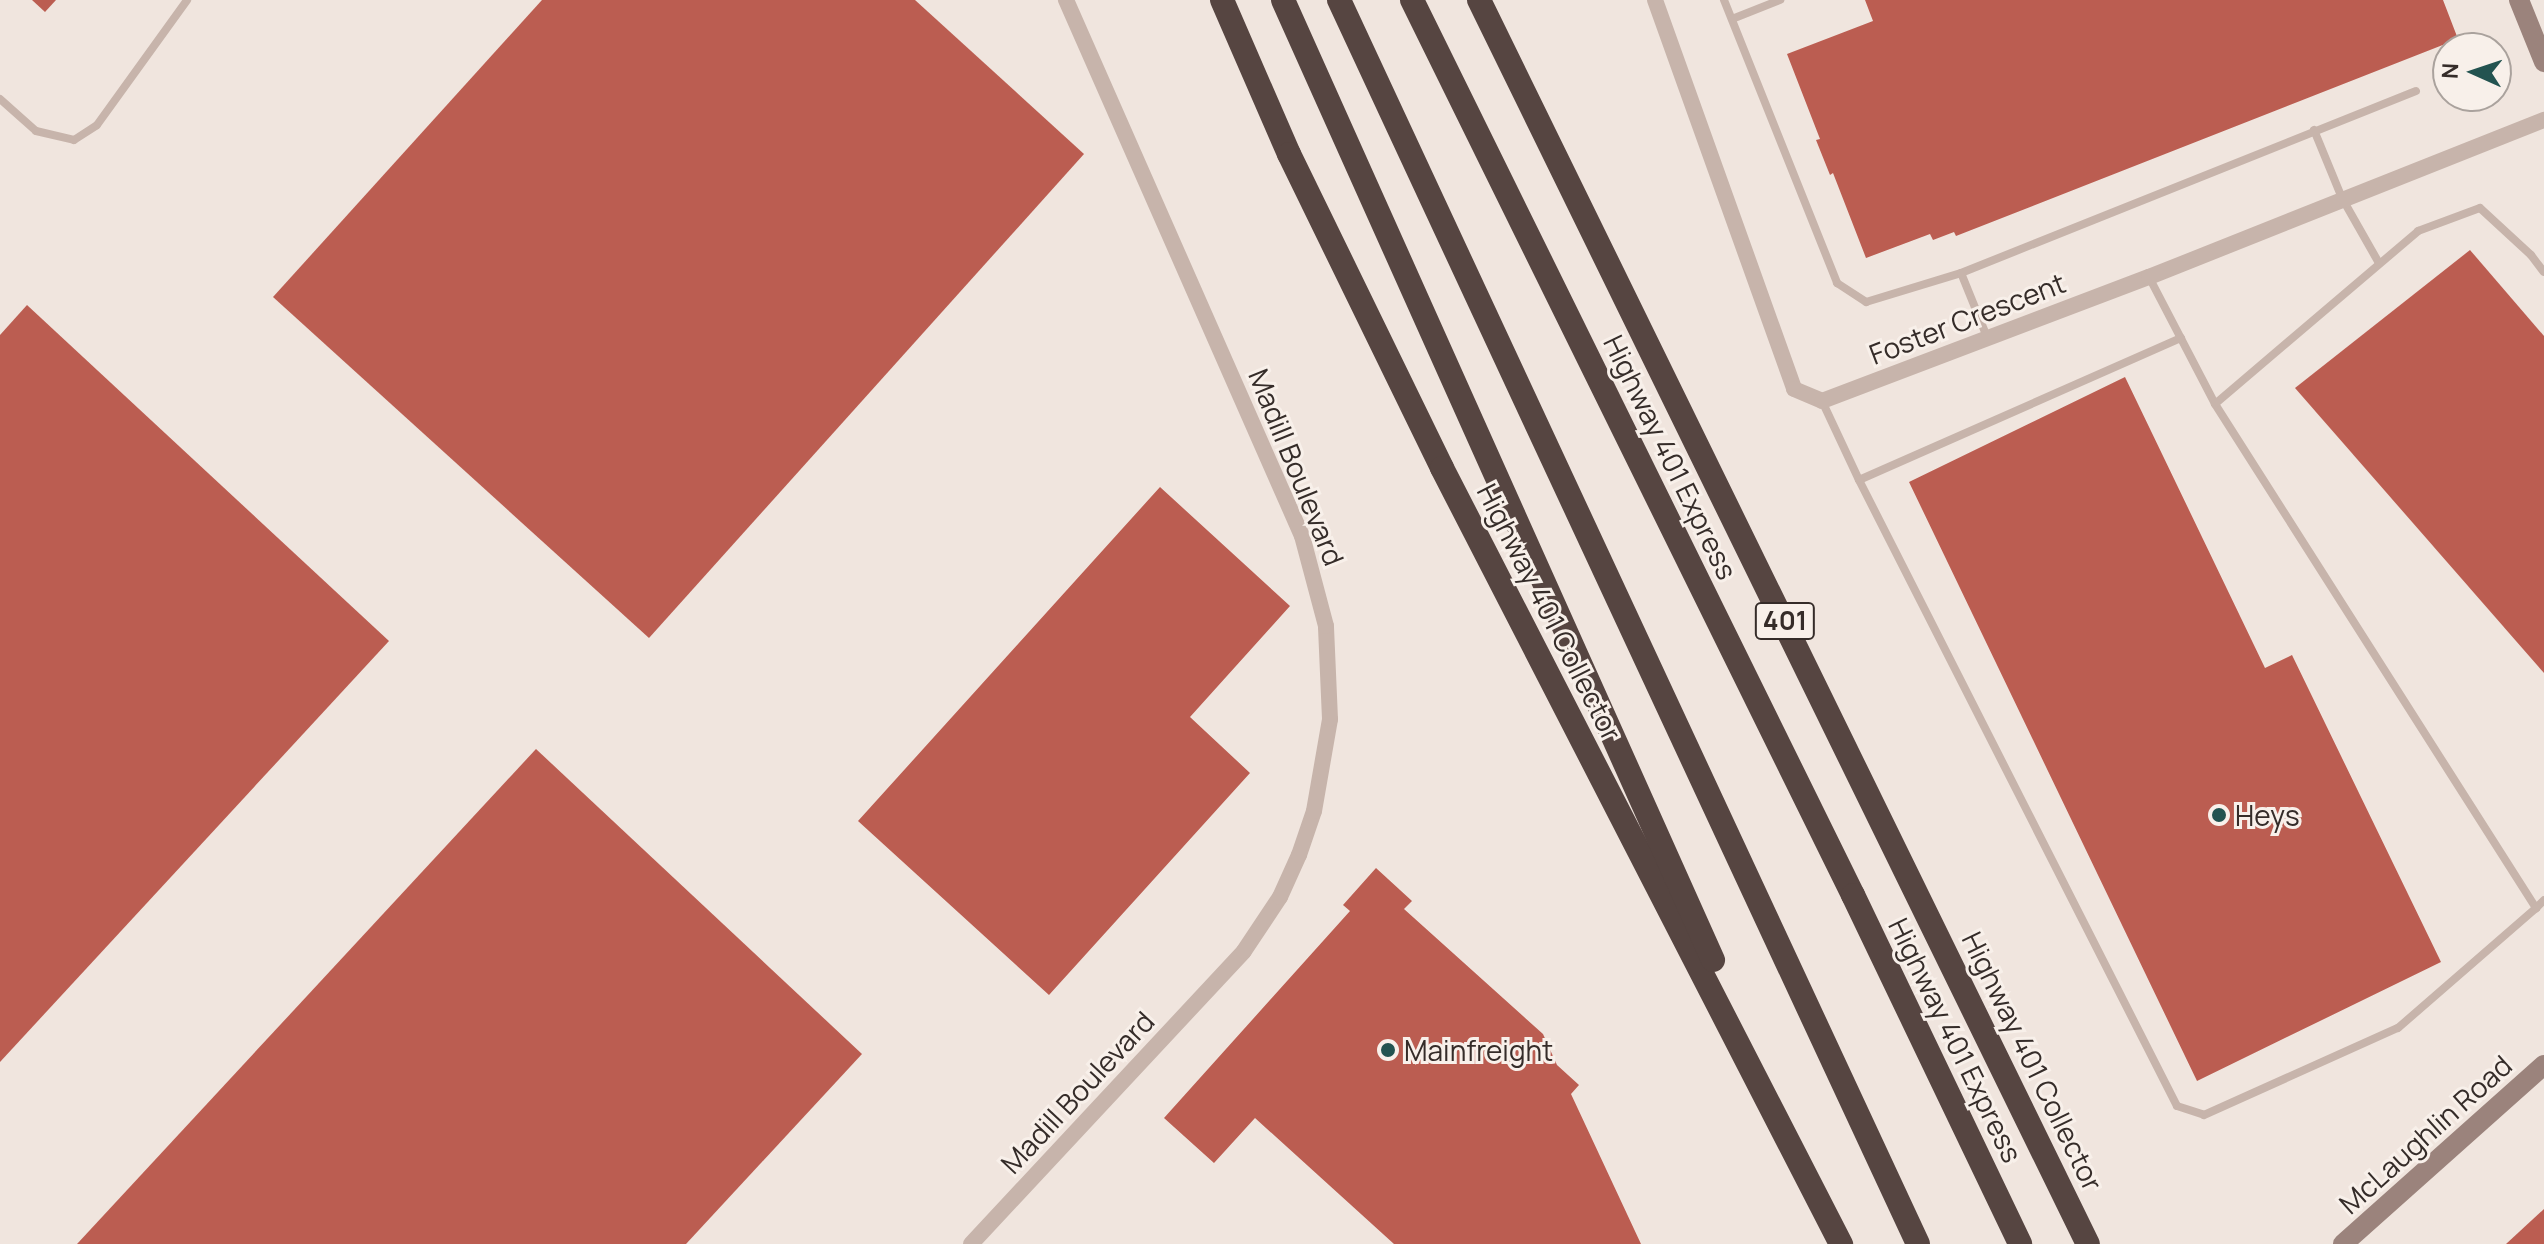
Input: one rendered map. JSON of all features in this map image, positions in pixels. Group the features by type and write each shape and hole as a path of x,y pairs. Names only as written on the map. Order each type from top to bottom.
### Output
{"highway":[{"name":"Highway 401 Collector","path":"1222,0 1289,154 1442,468 1797,1153 1841,1244"},
{"path":"1283,0 1408,284 1631,771 1797,1153"},
{"path":"1339,0 1918,1244"},
{"name":"Highway 401 Express","path":"1412,0 1860,909 2020,1244"},
{"name":"Highway 401 Collector","path":"1479,0 2088,1244"}],"street":[{"name":"Madill Boulevard","path":"971,1244 1244,951 1280,897 1299,855 1314,811 1330,719 1326,626 1302,536 1066,0"},
{"path":"1655,0 1794,389 1822,401"},
{"path":"2519,0 2544,62"},
{"name":"Foster Crescent","path":"1822,401 2149,277 2544,120"},
{"name":"McLaughlin Road","path":"2343,1244 2544,1065"}],"lane":[{"path":"0,99 36,131 74,140 97,125 187,0"},
{"path":"1724,0 1837,283 1866,302 1961,273 2416,91"},
{"path":"1732,19 1778,0"},
{"path":"2314,130 2342,198 2379,263"},
{"path":"2215,404 2418,231 2480,208 2531,255 2544,272"},
{"path":"1961,273 1987,337"},
{"path":"2149,277 2215,404 2536,908"},
{"path":"1859,480 2181,338"},
{"path":"1822,401 1859,480 2177,1106 2204,1115 2398,1028 2544,900"}],"building":[{"path":"32,0 56,0 45,12"},
{"path":"542,0 915,0 1084,154 649,638 273,297"},
{"path":"1865,0 2443,0 2455,32 2432,32 2432,49 1956,236 1954,232 1933,240 1930,234 1866,258 1833,173 1830,175 1816,140 1820,139 1787,54 1873,21"},
{"path":"2470,250 2544,336 2544,673 2295,388"},
{"path":"27,305 389,641 0,1062 0,335"},
{"name":"Heys","path":"2125,377 2265,668 2292,655 2441,962 2197,1081 1909,482"},
{"path":"1160,487 1290,606 1190,717 1250,773 1049,995 858,821"},
{"path":"536,749 862,1054 686,1244 77,1244"},
{"name":"Mainfreight","path":"1376,868 1412,901 1404,909 1543,1034 1557,1065 1579,1085 1571,1094 1641,1244 1394,1244 1255,1118 1214,1163 1164,1118 1350,911 1343,905"},
{"path":"2544,1209 2544,1244 2506,1244"}],"place":[{"name":"Heys","path":"2219,815"},
{"name":"Mainfreight","path":"1388,1050"}]}
